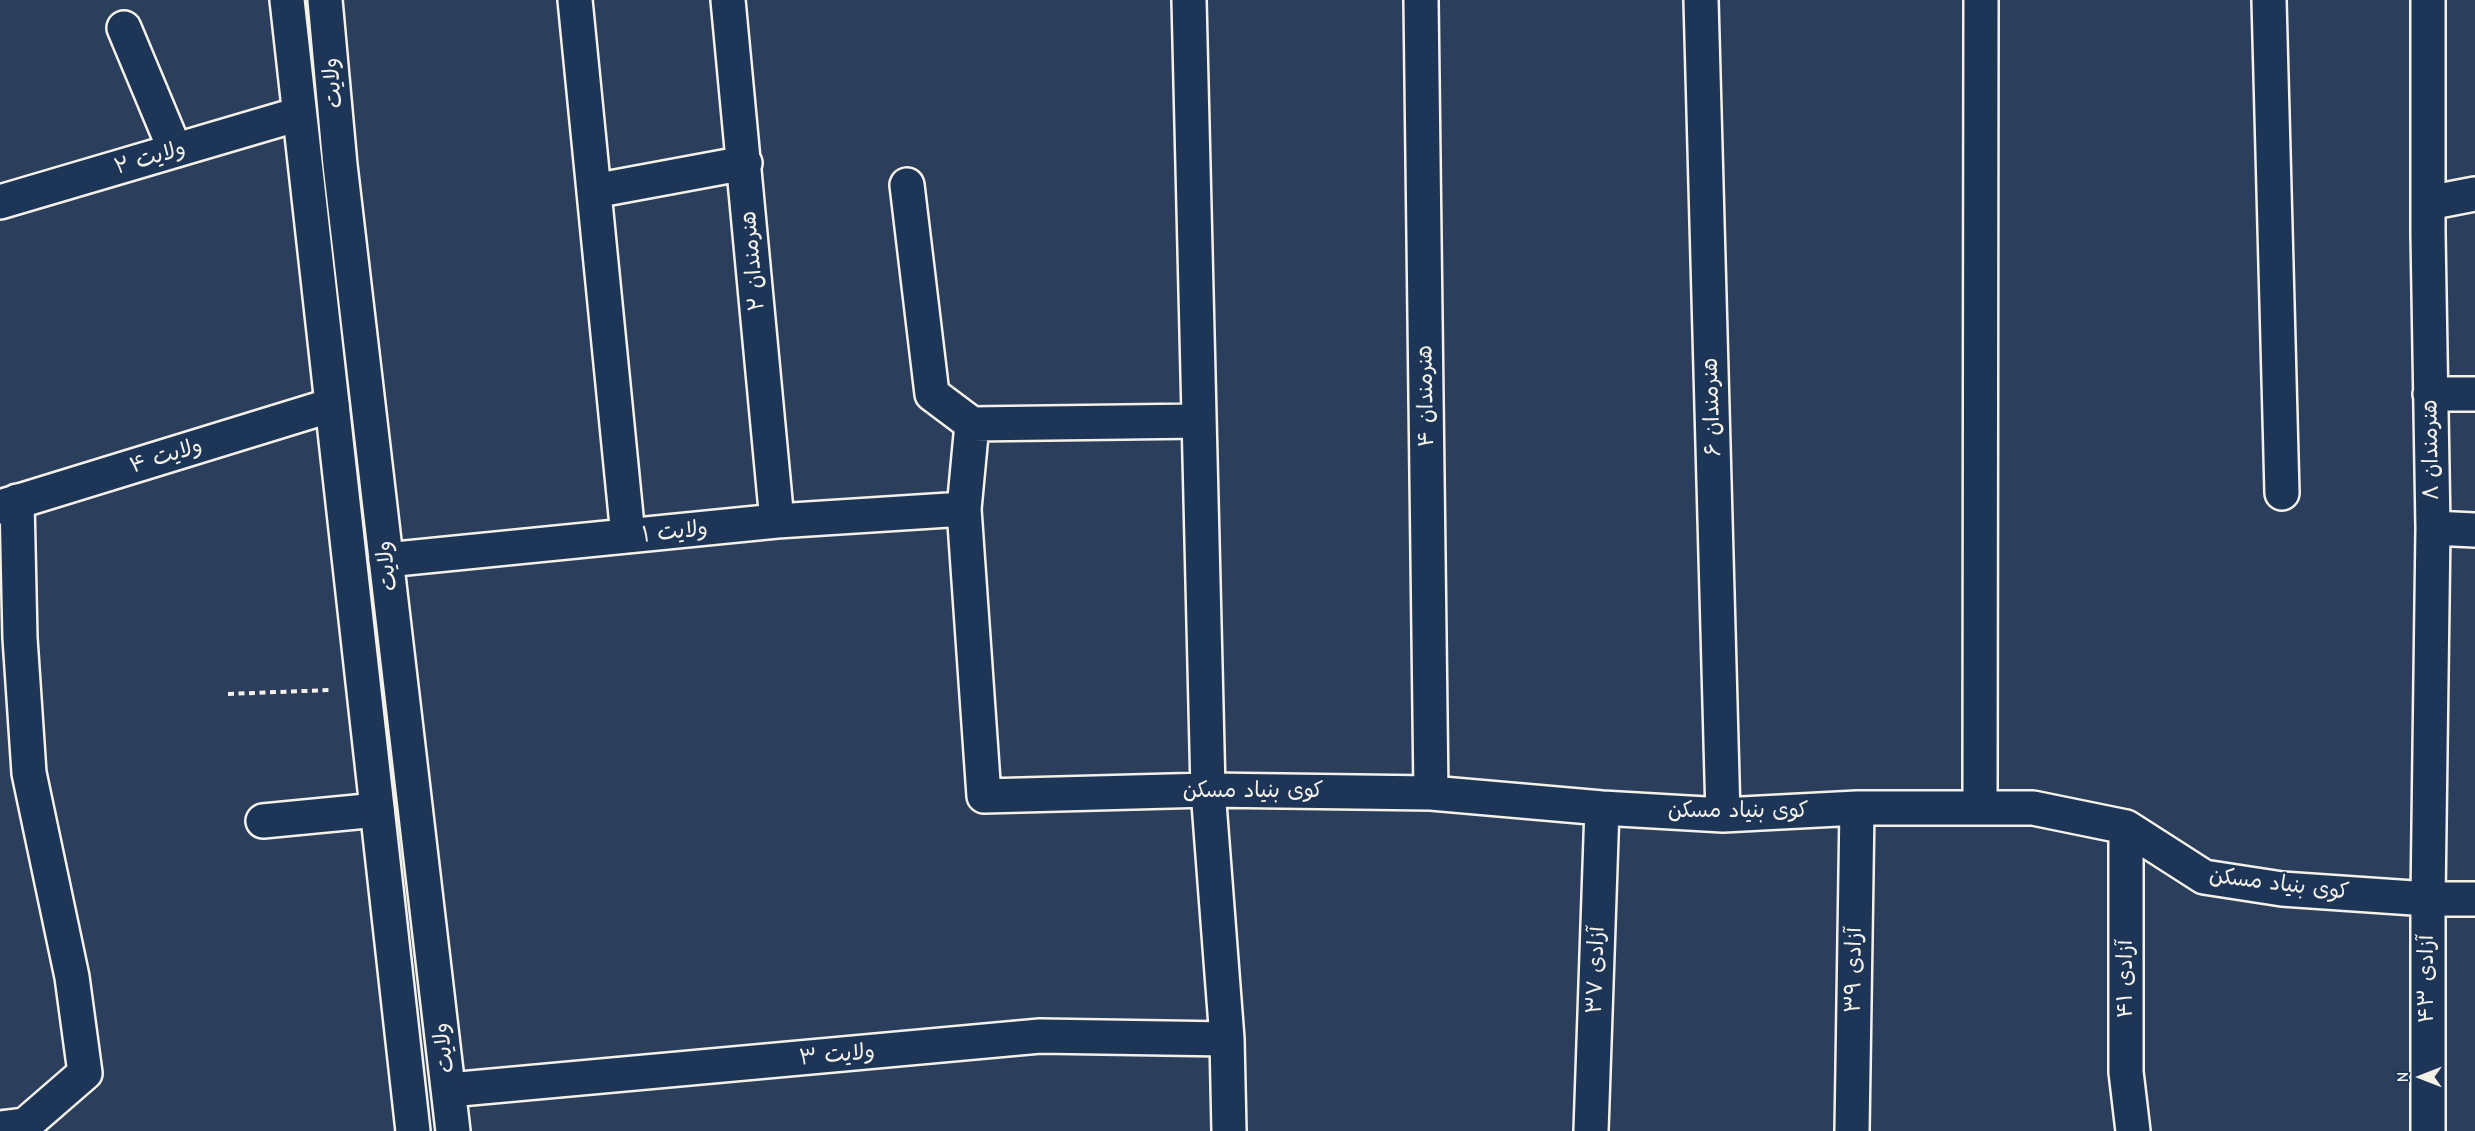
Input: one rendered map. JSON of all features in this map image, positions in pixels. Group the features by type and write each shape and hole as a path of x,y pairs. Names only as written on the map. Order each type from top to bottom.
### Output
{"street":[{"name":"ولایت","path":"287,0 413,1131"},
{"name":"ولایت","path":"325,0 340,165 453,1131"},
{"path":"575,0 628,536"},
{"name":"هنرمندان ۲","path":"728,0 777,521"},
{"path":"1189,0 1208,790 1227,1039 1229,1131"},
{"name":"هنرمندان ۴","path":"1421,0 1431,793"},
{"name":"هنرمندان ۶","path":"1701,0 1723,814"},
{"path":"1980,808 1981,0"},
{"path":"2269,0 2282,493"},
{"name":"هنرمندان ۸","path":"2428,0 2428,203 2433,528 2428,899"},
{"path":"124,28 176,150"},
{"name":"ولایت ۲","path":"0,202 299,114"},
{"path":"594,191 745,163"},
{"path":"907,184 932,394 972,424 1199,421"},
{"path":"2428,203 2475,194"},
{"path":"2430,394 2475,394"},
{"name":"ولایت ۴","path":"9,504 332,405"},
{"path":"964,509 972,424"},
{"path":"0,1128 25,1125 85,1073 72,977 29,773 9,504"},
{"name":"ولایت ۱","path":"386,560 777,521 964,509"},
{"name":"کوی بنیاد مسکن","path":"964,509 984,796 1208,790 1431,793 1602,808 1723,814 1857,808 2033,808 2126,827 2204,877 2282,889 2428,899 2475,899"},
{"path":"2433,528 2475,530"},
{"name":"آزادی ۳۷","path":"1591,1131 1602,808"},
{"name":"آزادی ۳۹","path":"1852,1131 1857,808"},
{"path":"263,821 377,810"},
{"name":"آزادی ۴۱","path":"2126,827 2126,1072 2133,1131"},
{"name":"آزادی ۴۳","path":"2427,1131 2428,899"},
{"name":"ولایت ۳","path":"449,1090 1040,1036 1227,1039"}],"path":[{"path":"228,694 364,688"}]}
